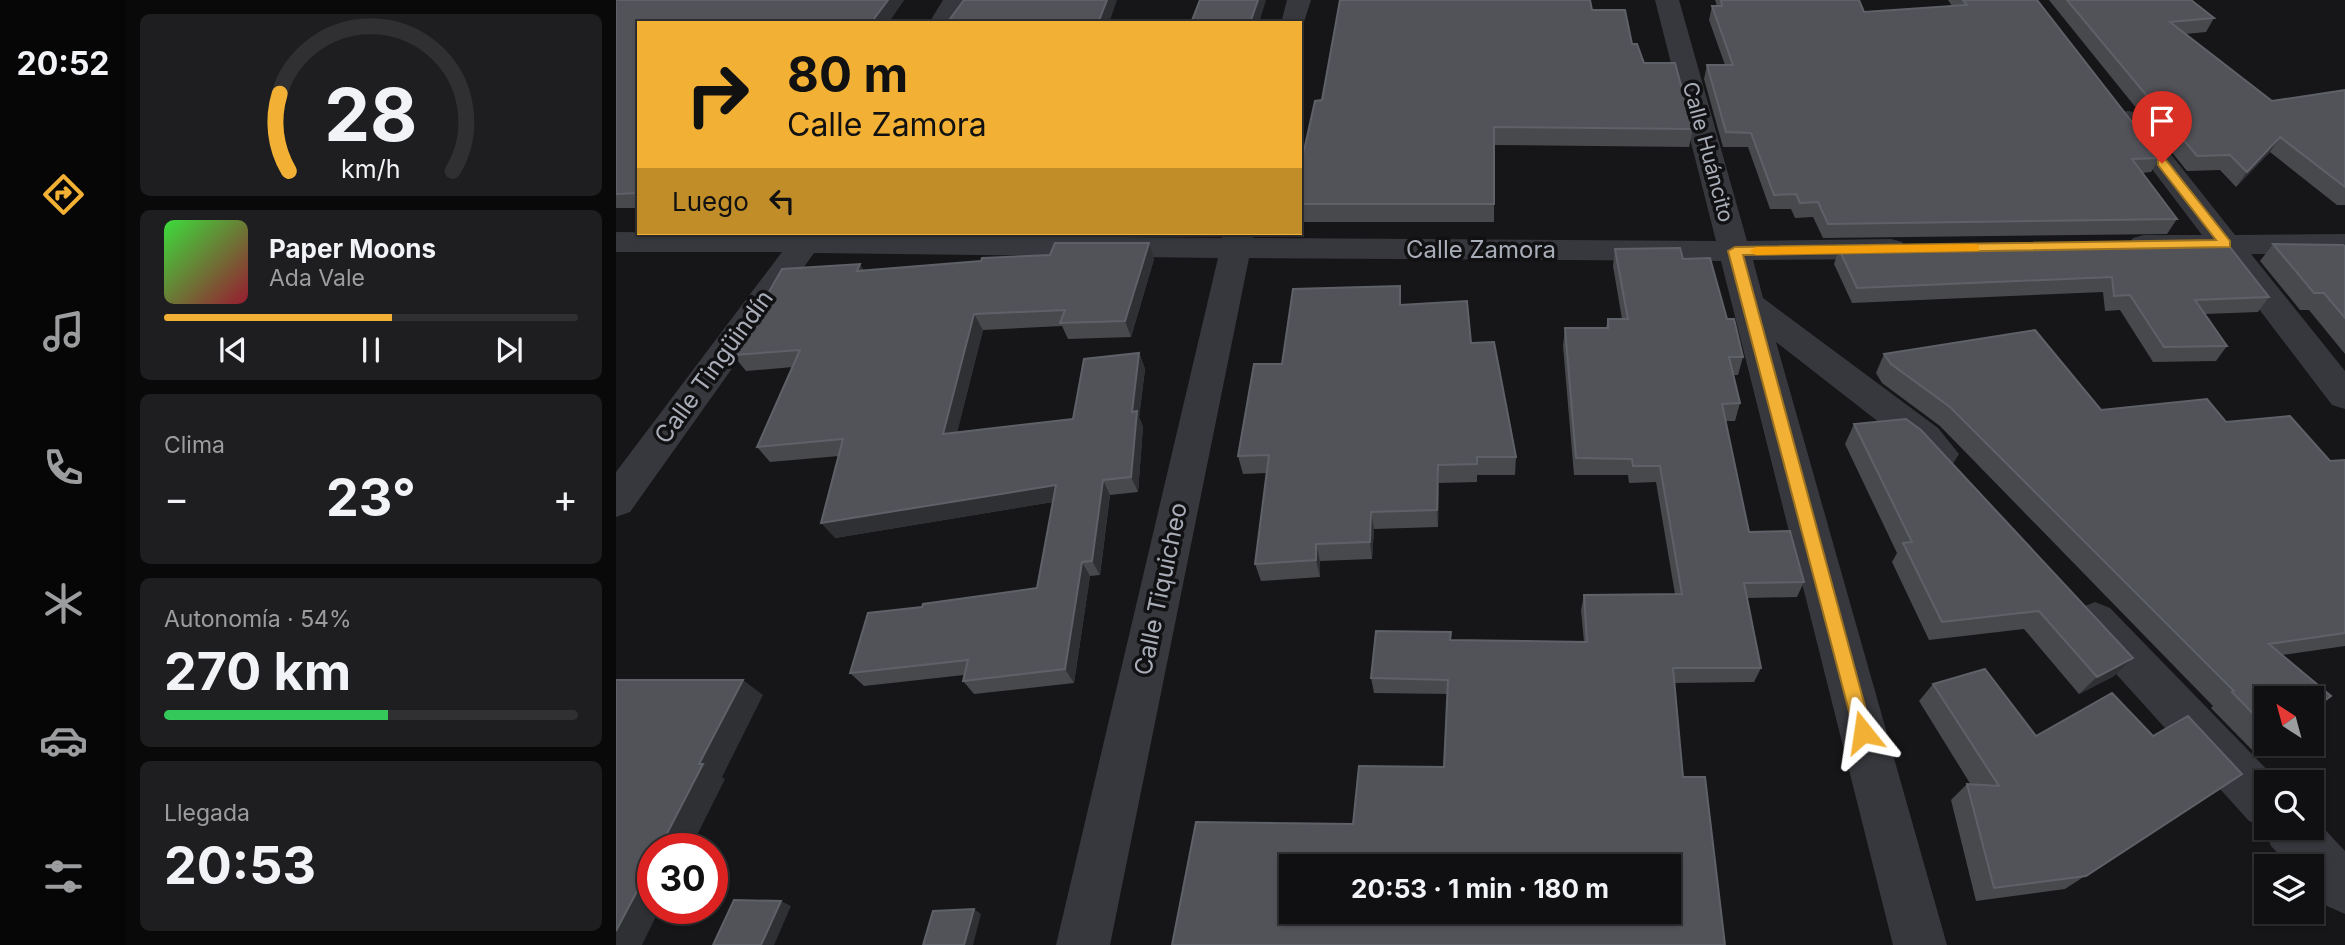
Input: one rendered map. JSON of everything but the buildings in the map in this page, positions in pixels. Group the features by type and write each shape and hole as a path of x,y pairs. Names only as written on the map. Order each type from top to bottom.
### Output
{"street":[{"path":"942,21 955,0"},
{"path":"1294,21 1299,0"},
{"name":"Calle Huáncito","path":"1667,0 1920,945"},
{"path":"2109,95 2345,396"},
{"name":"Calle Zamora","path":"616,242 808,237 1237,241 1735,251 1926,248"},
{"name":"Calle Tingüindín","path":"616,501 808,237"},
{"name":"Calle Tiquicheo","path":"1083,945 1237,241"},
{"path":"2117,246 2345,244"},
{"path":"1749,304 1925,438 1963,479"},
{"path":"2067,590 2254,791"},
{"path":"2300,840 2345,888"}],"slow traffic":[{"path":"1756,251 1974,248"}],"route":[{"path":"1863,732 1735,251 2226,244 2162,163"}]}
